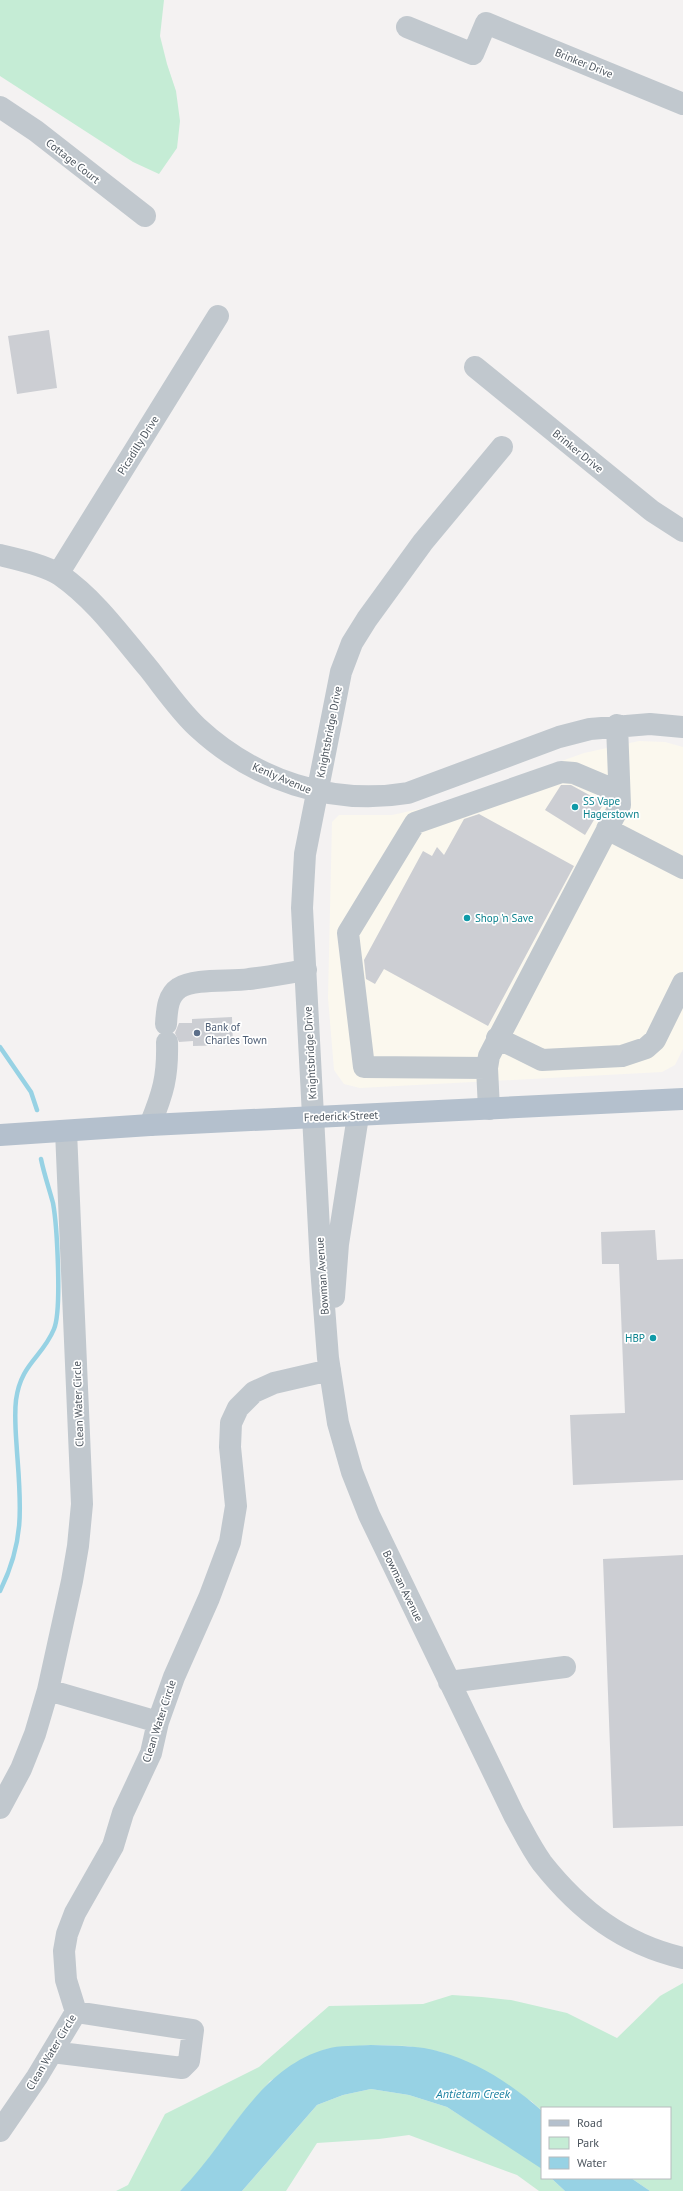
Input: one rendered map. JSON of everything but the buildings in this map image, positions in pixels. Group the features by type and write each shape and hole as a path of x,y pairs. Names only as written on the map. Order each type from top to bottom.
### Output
{"main road":[{"name":"Frederick Street","path":"0,1134 150,1125 683,1099"}],"street":[{"name":"Brinker Drive","path":"407,27 473,54 486,23 683,104"},
{"name":"Cottage Court","path":"0,107 36,131 145,216"},
{"name":"Picadilly Drive","path":"58,574 218,316"},
{"name":"Brinker Drive","path":"475,367 652,511 683,531"},
{"name":"Knightsbridge Drive","path":"314,1117 302,908 303,876 317,792 341,672 352,643 367,619 423,542 502,447"},
{"name":"Kenly Avenue","path":"0,555 20,559 58,574 82,592 104,614 196,726 221,747 249,765 275,777 317,792 352,796 386,796 408,793 559,737 590,729 617,725 650,724 683,728"},
{"path":"489,1109 487,1068 489,1056 620,805 617,725"},
{"path":"487,1068 364,1067 348,934 415,823 561,772 574,773 619,792"},
{"path":"408,793 415,823"},
{"path":"607,829 683,868"},
{"path":"150,1125 164,1091 167,1069 167,1008 172,995 179,988 192,983 261,977 306,970"},
{"path":"498,1038 542,1060 622,1056 646,1048 656,1040 683,983"},
{"path":"329,1364 338,1244 358,1116"},
{"name":"Bowman Avenue","path":"314,1117 321,1267 329,1364 338,1423 352,1472 368,1515 514,1815 541,1862 574,1899 612,1930 656,1952 683,1958"},
{"name":"Clean Water Circle","path":"0,1808 21,1769 35,1734 48,1690 73,1574 82,1504 66,1131"},
{"name":"Clean Water Circle","path":"0,2131 52,2052 76,2012 66,1980 64,1951 67,1934 76,1913 113,1846 123,1813 151,1753 158,1722 174,1677 209,1598 230,1542 236,1506 230,1447 231,1422 238,1408 254,1392 274,1383 329,1364"},
{"path":"449,1682 566,1666"},
{"path":"48,1690 158,1722"},
{"path":"52,2052 182,2068 190,2061 193,2030 76,2012"}],"shaded area":[{"path":"639,741 665,742 683,747 683,1049 675,1065 662,1072 360,1088 344,1084 334,1070 328,998 332,822 339,815 392,815 438,805 584,753"}],"green space":[{"path":"0,0 164,0 160,36 176,91 180,121 177,148 159,174 133,162 0,76"},
{"path":"683,1983 683,2191 650,2191 632,2179 671,2179 671,2107 541,2107 541,2110 531,2101 441,2052 407,2046 371,2045 326,2049 270,2081 237,2120 197,2175 180,2191 116,2191 128,2185 165,2114 259,2067 329,2006 423,2004 452,1995 511,2000 567,2013 617,2038 660,1996"},
{"path":"371,2089 409,2095 447,2107 538,2165 541,2168 541,2179 552,2179 565,2191 539,2191 517,2175 409,2135 379,2139 317,2143 286,2191 242,2191 317,2105 343,2095"}],"water":[{"name":"Antietam Creek","path":"371,2045 424,2048 455,2056 482,2068 520,2093 541,2110 541,2168 447,2107 409,2095 371,2089 343,2095 317,2105 242,2191 180,2191 197,2172 245,2110 262,2090 280,2073 302,2059 326,2049 342,2046"},
{"path":"552,2179 632,2179 650,2191 565,2191"}],"waterway":[{"path":"0,1047 31,1092 37,1110"},
{"path":"0,1591 14,1556 19,1523 20,1489 15,1419 16,1400 22,1377 44,1347 54,1329 58,1304 58,1267 55,1214 41,1159"}],"place":[{"name":"SS Vape Hagerstown","path":"575,807"},
{"name":"Shop 'n Save","path":"467,918"},
{"name":"Bank of Charles Town","path":"197,1033"},
{"name":"HBP","path":"653,1338"}]}
